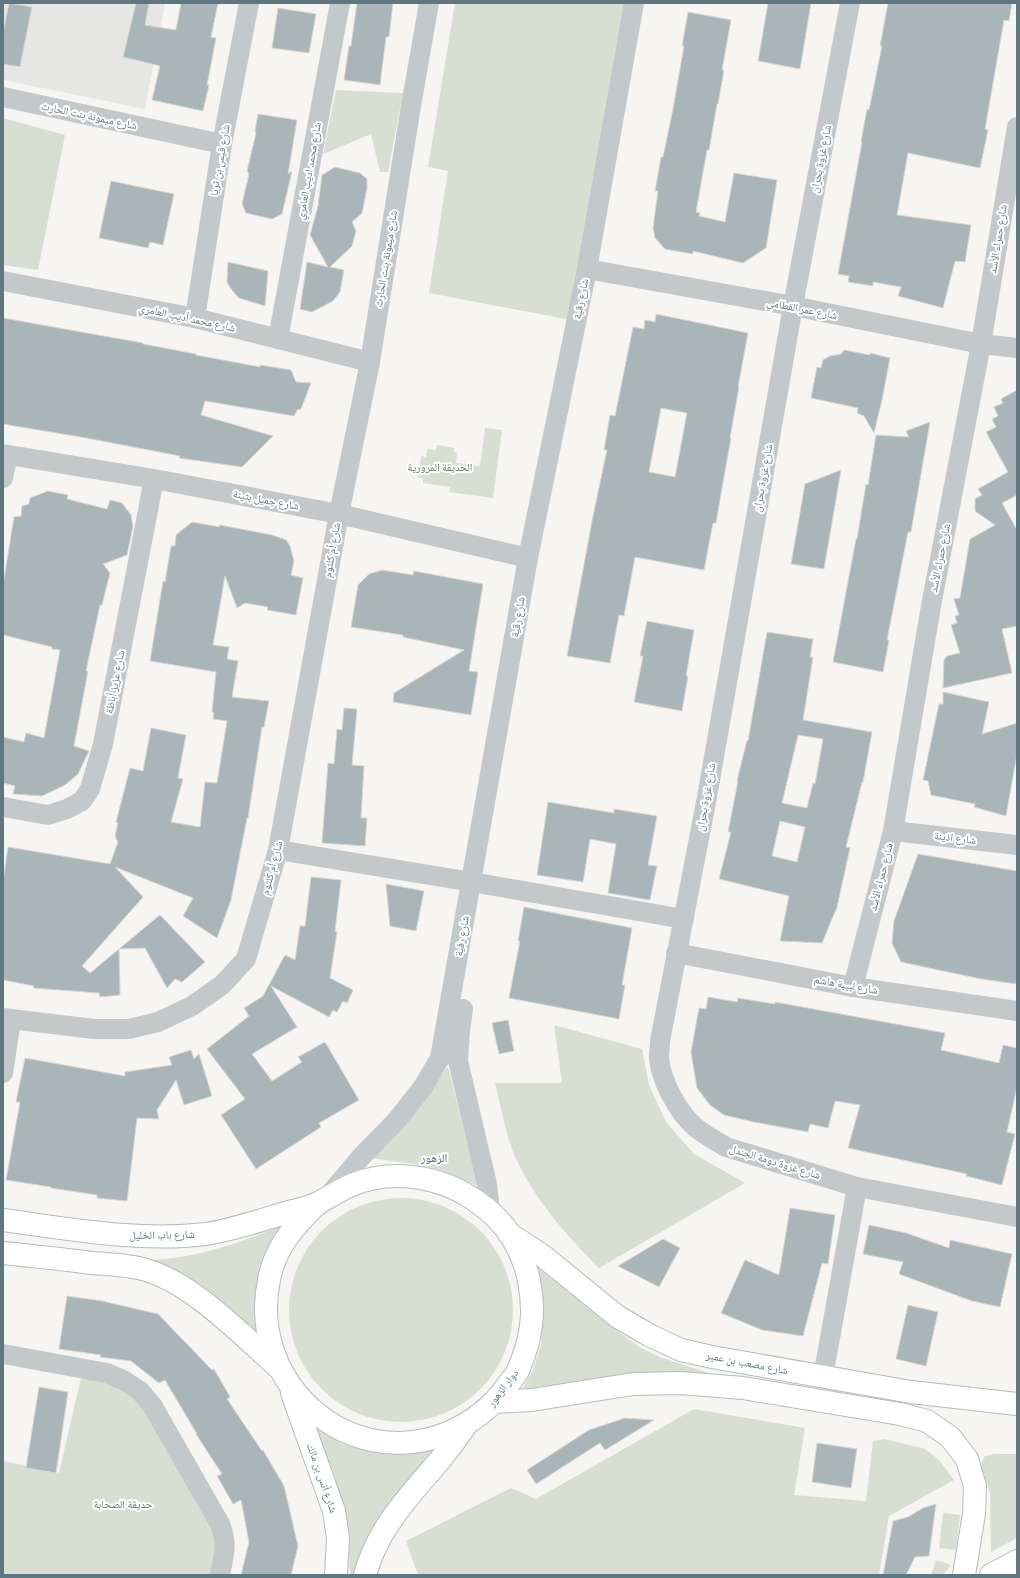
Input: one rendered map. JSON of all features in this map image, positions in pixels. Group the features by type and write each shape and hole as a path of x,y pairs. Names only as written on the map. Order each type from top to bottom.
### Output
{"main road":[{"name":"دوار الزهور","path":"413,1176 441,1182 467,1194 490,1211 510,1234 526,1266 533,1300 531,1335 518,1371 495,1402 468,1424 437,1437 404,1442 370,1440 339,1428 311,1410 284,1377 269,1340 265,1309 269,1278 279,1250 296,1224 324,1199 356,1183 384,1177 413,1176"},
{"name":"شارع باب الخليل","path":"3,1220 131,1237 166,1237 207,1233 252,1224 324,1199"},
{"name":"شارع مصعب بن عمير","path":"510,1234 543,1256 618,1317 649,1335 681,1350 911,1392 1017,1404"},
{"path":"3,1254 143,1269 166,1279 182,1287 206,1304 284,1377"},
{"name":"شارع أنس بن مالك","path":"284,1377 334,1511 338,1538 338,1566 336,1575"},
{"path":"495,1402 532,1400 633,1384 680,1383 743,1388 900,1414 927,1421 950,1437 967,1459 975,1486 974,1514 964,1575"},
{"path":"365,1575 373,1548 385,1527 468,1424"},
{"path":"990,1575 1017,1561"}],"street":[{"name":"شارع قيس بن ثريا","path":"195,318 222,144 249,3"},
{"name":"شارع محمد اديب العامري","path":"278,340 340,3"},
{"name":"شارع ميمونة بنت الحارث","path":"339,514 370,362 410,106 429,3"},
{"name":"شارع رقية","path":"324,1199 362,1156 397,1120 423,1087 440,1058 477,883 540,562 592,270 634,3"},
{"name":"شارع رقية","path":"490,1211 487,1184 458,1061 477,883 528,558 631,95 646,3"},
{"name":"شارع غزوة بحران","path":"676,953 684,919 711,773 794,306 850,3"},
{"name":"شارع ميمونة بنت الحارث","path":"3,97 222,144"},
{"name":"شارع حمراء الأسد","path":"853,987 893,830 931,606 981,344 1017,127"},
{"name":"شارع عمر القطامي","path":"592,270 794,306 981,344 1017,348"},
{"name":"شارع محمد أديب العامري","path":"3,281 195,318 370,362"},
{"name":"شارع جميل بثينة","path":"6,454 154,479 339,514 528,558"},
{"path":"3,478 6,454"},
{"name":"شارع عزيز أباظة","path":"3,807 48,815 67,809 82,801 90,789 103,744 154,479"},
{"name":"شارع أم كلثوم","path":"7,1019 94,1029 129,1029 158,1022 192,1006 222,985 246,959 278,850 339,514"},
{"name":"شارع اذينة","path":"893,830 1017,845"},
{"path":"278,850 684,919"},
{"name":"شارع لبيبة هاشم","path":"676,953 853,987 1017,1011"},
{"name":"شارع غزوة دومة الجندل","path":"676,953 660,1042 659,1058 665,1080 675,1102 693,1126 726,1147 857,1187 1017,1217"},
{"path":"3,1073 7,1019"},
{"path":"823,1377 857,1187"},
{"path":"3,1354 107,1373 125,1381 140,1391 152,1405 220,1524 224,1534 226,1546 220,1575"}],"shaded area":[{"path":"3,3 165,3 145,109 3,80"}],"green space":[{"path":"455,3 630,3 571,320 429,293 448,171 428,167"},
{"path":"336,90 403,93 388,172 380,172 371,134 323,154"},
{"path":"3,118 65,135 38,270 3,265"},
{"name":"الحديقة المرورية","path":"485,428 502,430 493,498 449,492 450,487 423,483 423,478 418,478 421,456 426,457 427,449 436,450 437,445 454,448 454,452 457,453 456,463 480,466"},
{"path":"554,1025 642,1049 649,1085 666,1122 694,1154 745,1183 599,1268 564,1231 543,1204 524,1174 509,1141 495,1083 562,1083"},
{"path":"448,1067 478,1186 444,1171 422,1165 370,1158 422,1101"},
{"path":"401,1198 433,1203 444,1207 463,1217 480,1231 494,1248 504,1267 508,1278 513,1310 508,1342 504,1353 494,1372 480,1389 463,1403 444,1413 433,1417 401,1422 369,1417 358,1413 339,1403 322,1389 308,1372 298,1353 294,1342 289,1310 294,1278 298,1267 308,1248 322,1231 339,1217 358,1207 369,1203"},
{"path":"283,1225 260,1342 213,1295 192,1282 145,1260 198,1254 233,1244"},
{"path":"537,1267 617,1331 641,1348 660,1357 711,1374 641,1376 519,1396 532,1372 541,1345 543,1319"},
{"name":"حديقة الصحابة","path":"83,1369 156,1401 219,1546 214,1575 3,1575 3,1461 59,1473"},
{"path":"694,1409 805,1428 794,1495 866,1501 873,1441 885,1439 925,1449 939,1460 954,1480 889,1516 879,1575 418,1575 406,1541 511,1488 536,1499"},
{"path":"313,1425 344,1445 378,1452 399,1453 442,1445 358,1575 350,1575 348,1532 344,1506"},
{"path":"994,1454 1017,1454 1017,1538 991,1552 990,1493 981,1464 985,1456"},
{"path":"943,1513 960,1515 956,1550 939,1548"},
{"path":"936,1560 951,1565 943,1575 931,1575"}],"building":[{"path":"9,3 32,7 20,67 3,64 3,33"},
{"path":"136,3 149,3 145,25 176,30 181,3 218,3 211,37 216,38 207,85 209,85 203,111 152,100 160,66 123,57"},
{"path":"357,3 393,3 389,37 386,37 380,85 344,80 349,46 351,46"},
{"path":"768,3 811,3 800,69 758,61"},
{"path":"888,3 1012,3 1009,21 1004,20 985,129 988,130 980,168 908,153 897,215 971,225 965,262 955,261 943,308 898,296 901,287 873,282 873,286 848,282 849,276 838,274 867,109 869,110 882,46 880,46"},
{"path":"278,8 316,14 309,53 272,48"},
{"path":"688,12 731,20 722,70 724,70 718,104 709,150 707,150 696,212 700,213 699,216 725,222 734,173 777,180 766,248 743,263 693,251 693,254 665,249 655,238 653,228 658,191 655,191 661,157 663,157 673,109 684,46 682,46"},
{"path":"258,114 297,120 288,174 292,171 282,214 272,219 246,213 242,204 249,174 247,171 256,133 255,131"},
{"path":"335,167 360,173 367,179 367,188 362,213 352,222 356,231 352,246 330,267 344,270 340,292 333,301 312,312 300,309 307,262 328,267 310,235 318,206 322,175"},
{"path":"111,181 174,194 163,245 150,242 148,248 99,238"},
{"path":"228,262 268,271 265,306 239,298 231,289 227,282"},
{"path":"656,314 748,333 716,523 713,523 704,570 635,557 624,616 619,615 610,663 567,656 607,450 604,450 610,415 615,416 633,327 644,329 645,320 655,322","holes":["661,408 687,413 675,477 649,472"]},
{"path":"3,318 143,343 260,367 260,365 291,370 296,382 311,383 301,409 297,410 294,416 205,401 201,415 273,436 242,467 179,458 180,456 3,424"},
{"path":"844,350 870,355 870,353 890,358 874,433 864,416 857,413 858,408 811,398 817,367 821,368 823,360 830,356 841,354"},
{"path":"1017,390 1017,495 1002,503 1017,530 1017,626 1002,629 1012,673 943,688 944,660 947,656 960,653 951,625 957,623 955,616 959,615 954,599 960,598 970,539 995,525 975,511 975,499 982,495 978,489 1008,472 986,432 996,427 992,419 998,416 994,407 1003,403 1001,399"},
{"path":"930,422 911,532 908,532 887,640 889,640 883,672 833,662 866,484 868,485 876,435 909,437 906,431"},
{"path":"841,470 824,569 791,564 805,484"},
{"path":"48,491 68,495 67,499 107,509 110,500 122,503 131,515 133,526 127,555 103,564 110,573 102,605 100,605 86,671 88,671 74,746 89,751 78,774 65,785 42,796 13,794 15,786 3,783 3,737 24,742 26,733 44,738 60,650 3,635 3,585 14,517 21,516 22,506 29,504 30,498"},
{"path":"192,522 219,527 220,525 272,535 286,540 290,546 294,561 291,575 303,578 296,615 267,610 268,607 245,603 237,608 225,576 213,645 229,647 227,659 238,661 232,697 269,701 264,727 262,727 248,818 231,900 217,938 183,916 193,898 115,867 143,897 82,966 90,973 119,949 120,995 100,997 99,993 33,988 34,986 3,980 3,881 8,847 110,864 118,842 115,836 118,823 116,822 130,768 143,771 151,728 186,735 178,778 183,779 171,822 200,827 205,782 217,783 227,721 213,719 214,713 212,712 216,672 150,661 163,581 165,582 171,546 175,546 176,535"},
{"path":"382,570 413,575 414,571 483,584 469,671 478,672 471,715 393,702 394,693 464,650 403,637 403,635 351,627 358,585 369,574"},
{"path":"647,621 694,630 682,711 634,702 643,656 640,656"},
{"path":"767,632 813,639 810,657 813,657 803,720 872,732 863,782 846,847 850,848 837,907 822,943 780,941 789,896 719,879 731,832 728,832 737,781 747,740 748,741","holes":["798,735 823,739 815,784 813,783 807,808 782,803","780,821 805,827 797,862 772,856"]},
{"path":"943,692 989,702 982,734 1017,723 1017,754 1006,816 974,807 975,804 931,795 928,781 923,780 939,704 943,704"},
{"path":"344,708 357,709 352,765 364,766 361,818 367,818 365,846 322,843 328,763 334,764 337,729 342,730"},
{"path":"548,802 614,813 614,809 657,816 648,865 657,866 650,900 608,893 616,844 590,839 583,882 537,875"},
{"path":"918,854 1017,871 1017,984 981,979 901,962 892,943 894,921"},
{"path":"311,877 341,880 335,931 337,932 330,978 353,990 347,1003 343,1001 337,1012 333,1010 329,1017 271,986 297,1027 252,1054 272,1081 302,1062 298,1057 325,1042 359,1100 319,1123 321,1127 256,1169 221,1115 245,1099 207,1049 249,1016 244,1008 263,996 285,955 295,960 300,926 305,926"},
{"path":"386,884 424,891 416,931 390,926"},
{"path":"524,907 632,928 622,985 625,985 619,1019 509,998 520,941 518,941"},
{"path":"160,915 205,962 182,982 175,979 167,988 145,948 119,949"},
{"path":"708,997 737,1002 738,998 775,1004 775,1002 945,1033 941,1050 999,1063 1003,1045 1017,1048 1017,1087 1007,1132 1015,1134 1002,1185 966,1176 967,1174 848,1148 860,1105 835,1101 828,1128 810,1124 808,1132 724,1115 710,1105 697,1088 691,1052 699,1008 706,1009"},
{"path":"508,1020 514,1051 499,1054 492,1023"},
{"path":"191,1050 194,1059 199,1054 212,1096 184,1105 176,1080 157,1110 159,1119 137,1118 127,1201 97,1198 97,1195 6,1180 20,1102 16,1102 25,1058 125,1076 125,1072 172,1065 169,1057"},
{"path":"790,1208 835,1215 828,1264 822,1263 803,1336 762,1330 721,1313 745,1260 779,1275"},
{"path":"869,1225 906,1233 949,1248 950,1240 1012,1254 1000,1307 972,1301 899,1274 903,1262 863,1254"},
{"path":"663,1239 680,1248 659,1287 618,1266"},
{"path":"67,1296 102,1301 158,1314 212,1370 214,1369 230,1397 227,1399 262,1451 263,1450 284,1486 298,1546 291,1575 241,1575 249,1542 241,1500 233,1504 217,1476 222,1474 196,1434 165,1380 159,1383 131,1361 59,1349"},
{"path":"908,1305 938,1312 926,1366 896,1359"},
{"path":"39,1387 68,1392 56,1473 26,1468"},
{"path":"625,1418 654,1420 605,1450 600,1443 536,1484 527,1470 589,1430"},
{"path":"817,1443 857,1449 851,1488 812,1482"},
{"path":"936,1504 929,1556 915,1557 906,1575 883,1575 893,1521 908,1517 923,1508"}],"district":[{"name":"الزهور","path":"434,1158"}]}
